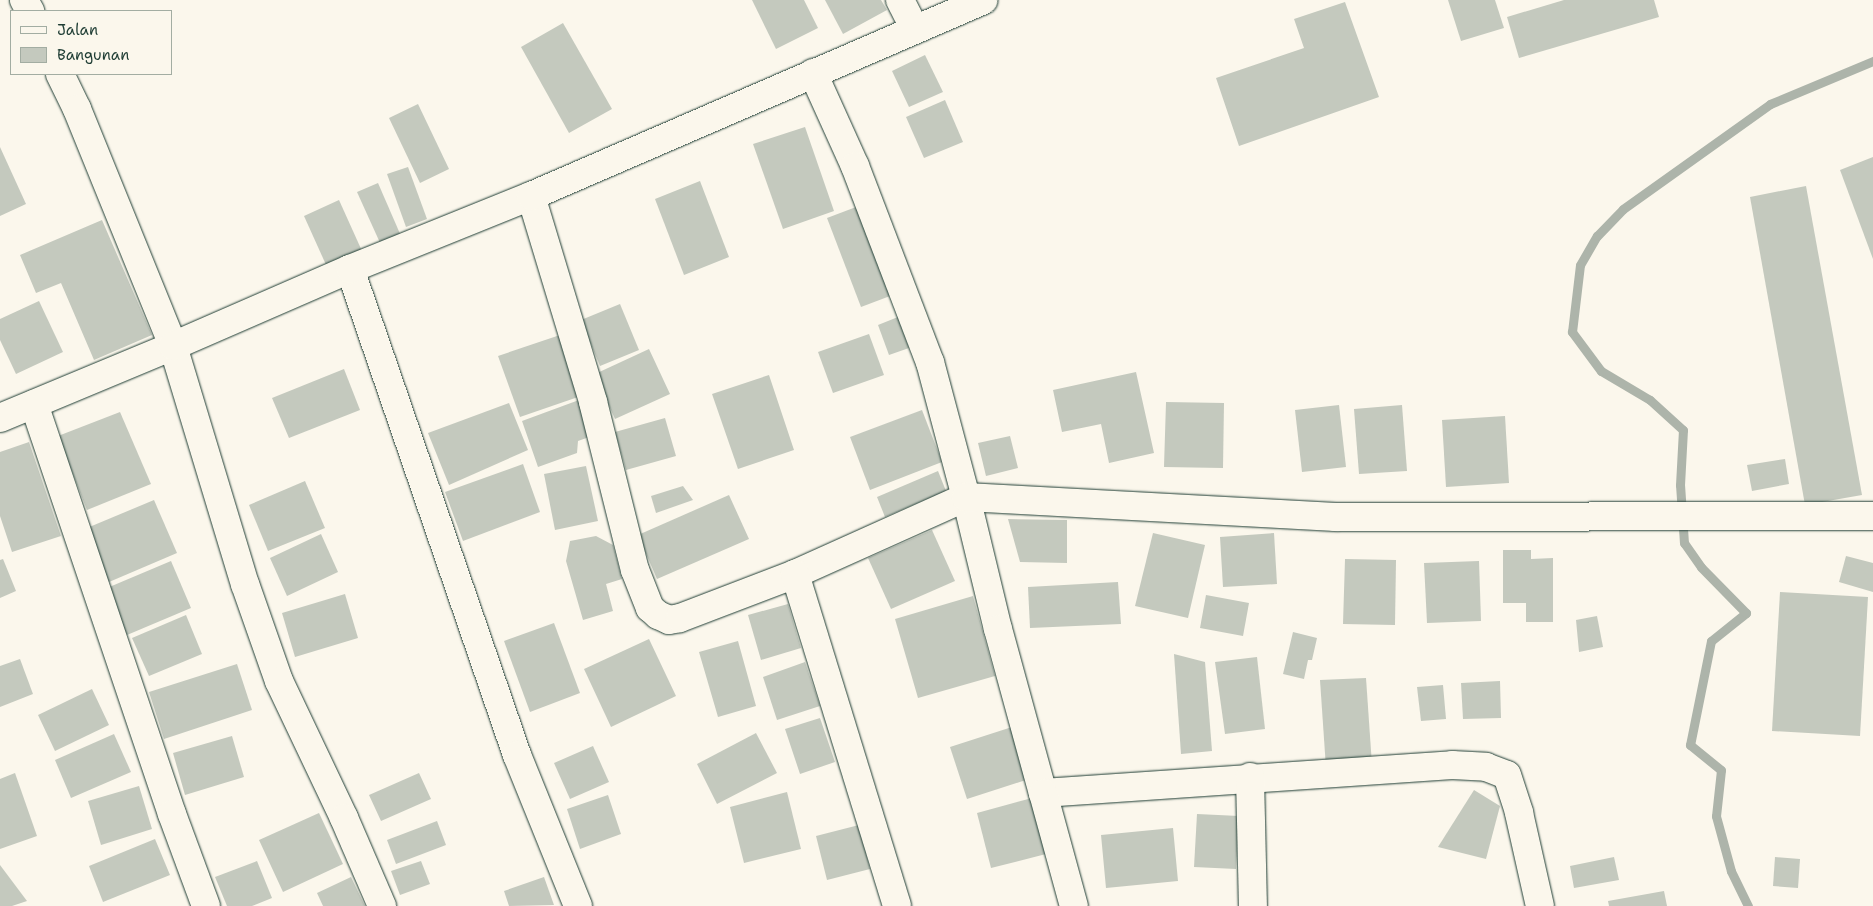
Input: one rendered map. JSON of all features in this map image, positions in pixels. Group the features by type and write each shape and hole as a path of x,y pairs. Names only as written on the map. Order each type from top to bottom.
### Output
{"street":[{"path":"900,0 914,29"},
{"path":"0,418 173,346 350,268 531,196 983,0"},
{"path":"813,74 855,166 930,362 966,497 998,629 1074,906"},
{"path":"60,75 77,109 173,346 245,584 279,681 344,818 382,906"},
{"path":"531,196 593,402 635,570 650,608 658,616 669,620 680,618 794,574 966,497 1335,517 1702,518 1873,516"},
{"path":"350,268 513,746 578,906"},
{"path":"34,404 172,814 206,906"},
{"path":"794,574 897,906"},
{"path":"1044,792 1452,765 1499,770 1506,775 1519,813 1540,906"},
{"path":"1250,778 1253,906"}],"building":[{"path":"752,0 804,0 818,28 776,49"},
{"path":"825,0 881,0 887,10 843,34"},
{"path":"1448,0 1495,0 1504,28 1461,41"},
{"path":"1564,0 1654,0 1659,17 1519,58 1507,17"},
{"path":"1345,2 1379,97 1239,146 1216,78 1304,48 1294,19"},
{"path":"563,23 612,109 569,133 521,47"},
{"path":"925,55 943,92 909,107 892,71"},
{"path":"945,100 963,142 924,158 906,117"},
{"path":"418,104 449,169 420,183 389,118"},
{"path":"805,127 834,211 783,229 753,144"},
{"path":"0,147 26,204 0,216"},
{"path":"1873,157 1873,259 1840,170"},
{"path":"408,167 427,219 406,227 387,174"},
{"path":"700,181 729,257 684,275 655,199"},
{"path":"378,183 401,236 381,245 357,192"},
{"path":"1806,186 1862,495 1805,505 1750,197"},
{"path":"339,200 362,251 327,267 304,216"},
{"path":"864,204 898,293 861,307 827,218"},
{"path":"102,220 152,335 94,360 61,283 36,293 20,255"},
{"path":"39,301 63,352 16,374 0,340 0,319"},
{"path":"620,304 639,350 600,366 581,320"},
{"path":"898,317 909,348 889,355 878,325"},
{"path":"869,334 884,375 833,393 818,352"},
{"path":"560,335 581,396 520,417 498,356"},
{"path":"649,349 670,394 615,419 595,374"},
{"path":"344,369 360,410 289,438 272,398"},
{"path":"1136,372 1154,453 1109,463 1101,424 1062,432 1053,390"},
{"path":"769,375 794,450 738,469 712,394"},
{"path":"579,400 592,436 578,441 577,453 538,467 522,421"},
{"path":"1166,402 1224,403 1223,468 1164,467"},
{"path":"509,403 528,450 449,485 428,433"},
{"path":"1339,405 1346,467 1302,472 1295,410"},
{"path":"1402,405 1407,471 1359,474 1354,409"},
{"path":"922,410 942,462 870,490 850,437"},
{"path":"120,412 151,484 87,510 58,436"},
{"path":"1505,416 1509,483 1446,487 1442,420"},
{"path":"665,418 676,456 626,470 615,432"},
{"path":"1010,436 1018,468 986,476 978,443"},
{"path":"29,442 61,536 12,552 0,516 0,452"},
{"path":"1785,459 1789,484 1752,491 1747,465"},
{"path":"523,464 540,512 463,541 445,492"},
{"path":"586,466 598,521 555,530 544,474"},
{"path":"938,471 946,491 885,517 877,497"},
{"path":"305,481 325,528 268,551 249,505"},
{"path":"683,486 693,500 656,513 651,496"},
{"path":"729,495 749,539 657,579 638,535"},
{"path":"154,500 177,553 109,582 87,528"},
{"path":"1008,519 1067,520 1067,563 1020,562"},
{"path":"932,530 955,581 891,609 868,558"},
{"path":"1153,533 1205,545 1188,618 1135,606"},
{"path":"1274,533 1277,584 1223,587 1220,537"},
{"path":"321,534 338,572 287,596 270,558"},
{"path":"596,536 613,545 622,579 606,584 613,611 583,620 566,561 570,541"},
{"path":"1503,550 1531,550 1531,559 1553,558 1553,622 1526,622 1526,603 1503,603"},
{"path":"1846,556 1873,563 1873,592 1839,582"},
{"path":"3,559 16,591 0,598 0,560"},
{"path":"1345,559 1396,560 1395,625 1343,624"},
{"path":"171,561 191,608 127,635 107,588"},
{"path":"1479,561 1481,621 1427,623 1424,563"},
{"path":"1118,582 1121,624 1030,628 1028,587"},
{"path":"1780,592 1868,597 1860,736 1772,731"},
{"path":"345,594 358,638 295,657 282,613"},
{"path":"1206,595 1249,603 1243,636 1200,628"},
{"path":"973,596 995,676 918,698 895,619"},
{"path":"788,604 801,648 761,660 748,615"},
{"path":"186,615 202,654 149,676 132,638"},
{"path":"1597,616 1603,647 1579,652 1576,620"},
{"path":"554,623 580,693 530,712 504,641"},
{"path":"1293,632 1317,638 1312,660 1308,660 1304,679 1283,674"},
{"path":"649,639 676,696 611,727 584,669"},
{"path":"738,641 756,706 718,717 699,652"},
{"path":"1174,654 1205,662 1212,751 1181,754"},
{"path":"1257,657 1265,729 1225,734 1215,662"},
{"path":"20,659 33,694 0,707 0,666"},
{"path":"805,662 820,706 777,720 763,677"},
{"path":"237,664 252,710 164,739 149,692"},
{"path":"1366,678 1372,765 1326,768 1320,680"},
{"path":"1500,681 1501,718 1463,719 1461,683"},
{"path":"1443,685 1446,719 1421,721 1417,687"},
{"path":"92,689 109,725 55,751 38,715"},
{"path":"820,718 835,762 800,774 785,729"},
{"path":"1012,727 1029,779 967,799 950,747"},
{"path":"756,733 777,773 717,804 697,764"},
{"path":"114,734 131,772 71,798 55,760"},
{"path":"232,736 244,777 185,795 173,753"},
{"path":"593,746 609,782 570,799 554,763"},
{"path":"15,773 37,836 0,849 0,779"},
{"path":"419,773 431,799 381,821 369,795"},
{"path":"139,786 152,829 101,845 88,801"},
{"path":"1474,790 1500,806 1486,859 1438,847"},
{"path":"787,792 801,849 744,863 730,807"},
{"path":"608,795 621,834 580,849 567,809"},
{"path":"1032,798 1046,854 991,868 977,813"},
{"path":"319,813 343,864 283,892 259,840"},
{"path":"1197,814 1239,816 1236,869 1194,867"},
{"path":"437,821 446,845 396,864 387,840"},
{"path":"859,825 870,869 827,880 816,836"},
{"path":"1173,828 1178,881 1106,888 1101,835"},
{"path":"155,839 170,875 103,902 89,866"},
{"path":"1614,857 1619,880 1574,888 1570,866"},
{"path":"1775,857 1800,859 1798,888 1773,886"},
{"path":"257,861 272,898 252,906 227,906 215,877"},
{"path":"421,861 430,884 400,895 391,871"},
{"path":"0,865 27,901 12,906 0,906"},
{"path":"351,877 365,906 323,906 317,893"},
{"path":"544,877 554,905 509,906 504,891"},
{"path":"1664,891 1667,906 1609,906 1608,901"}],"waterway":[{"path":"1748,906 1731,871 1716,816 1721,770 1690,745 1711,641 1746,613 1701,567 1684,543 1680,485 1683,430 1650,400 1601,371 1572,332 1580,265 1597,236 1623,209 1770,104 1873,61"}]}
